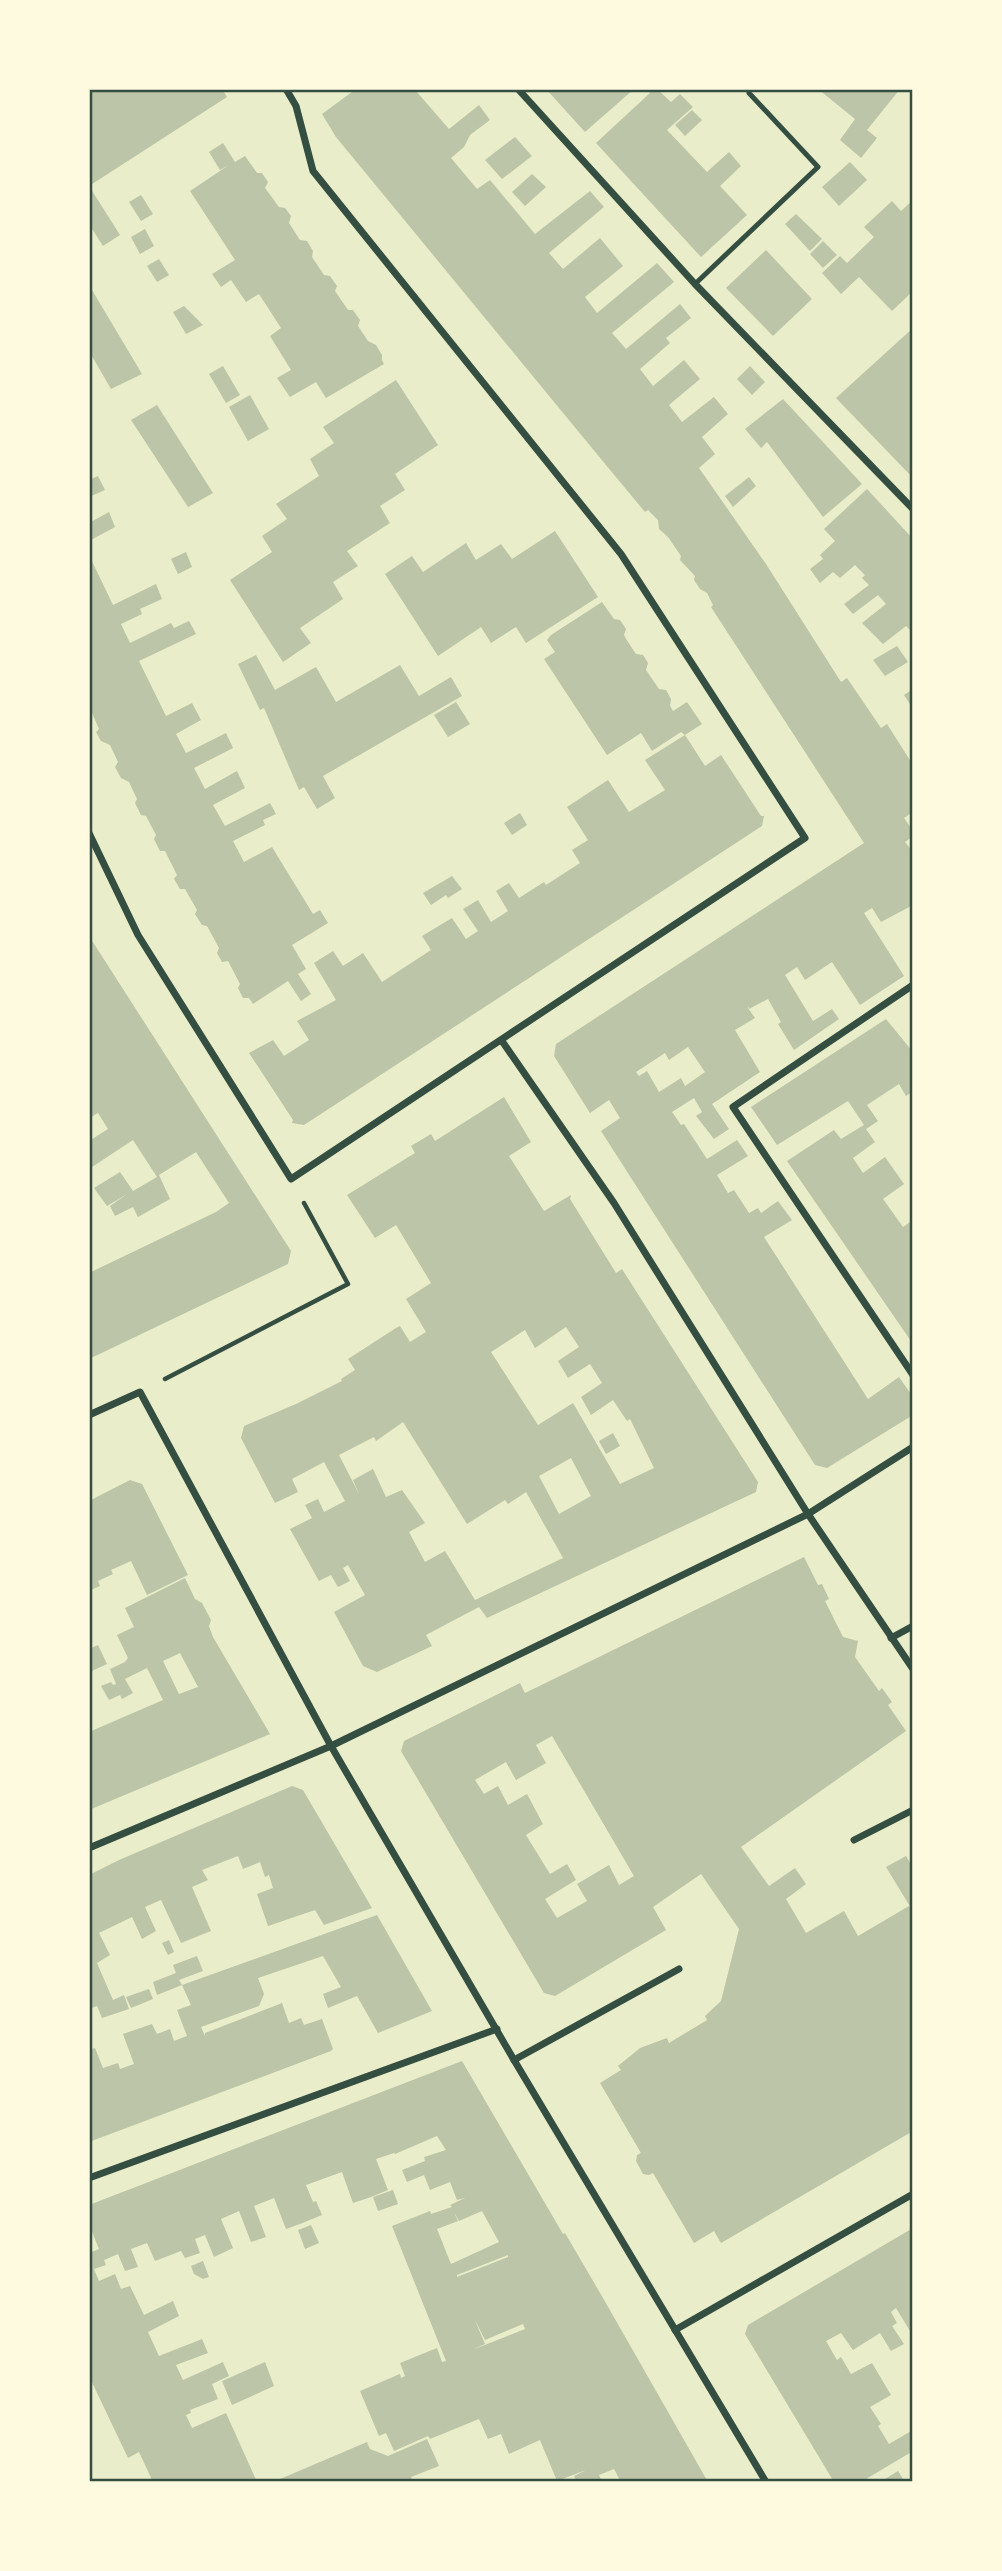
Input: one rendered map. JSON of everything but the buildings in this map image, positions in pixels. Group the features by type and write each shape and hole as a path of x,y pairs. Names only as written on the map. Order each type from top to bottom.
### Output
{"street":[{"path":"89,833 138,935 291,1179 805,838 621,554 313,171 296,106 286,89"},
{"path":"518,89 695,285 913,509"},
{"path":"913,985 733,1107 913,1374"},
{"path":"502,1041 614,1203 808,1514 913,1669"},
{"path":"89,1415 140,1392 331,1746 514,2060 766,2482"},
{"path":"89,1848 331,1746 808,1514 913,1447"},
{"path":"891,1638 913,1626"},
{"path":"853,1840 913,1810"},
{"path":"514,2060 679,1969"},
{"path":"89,2178 497,2029"},
{"path":"675,2330 913,2194"}],"lane":[{"path":"695,285 818,167 749,93"}],"path":[{"path":"140,1392 348,1284 291,1179"}]}
